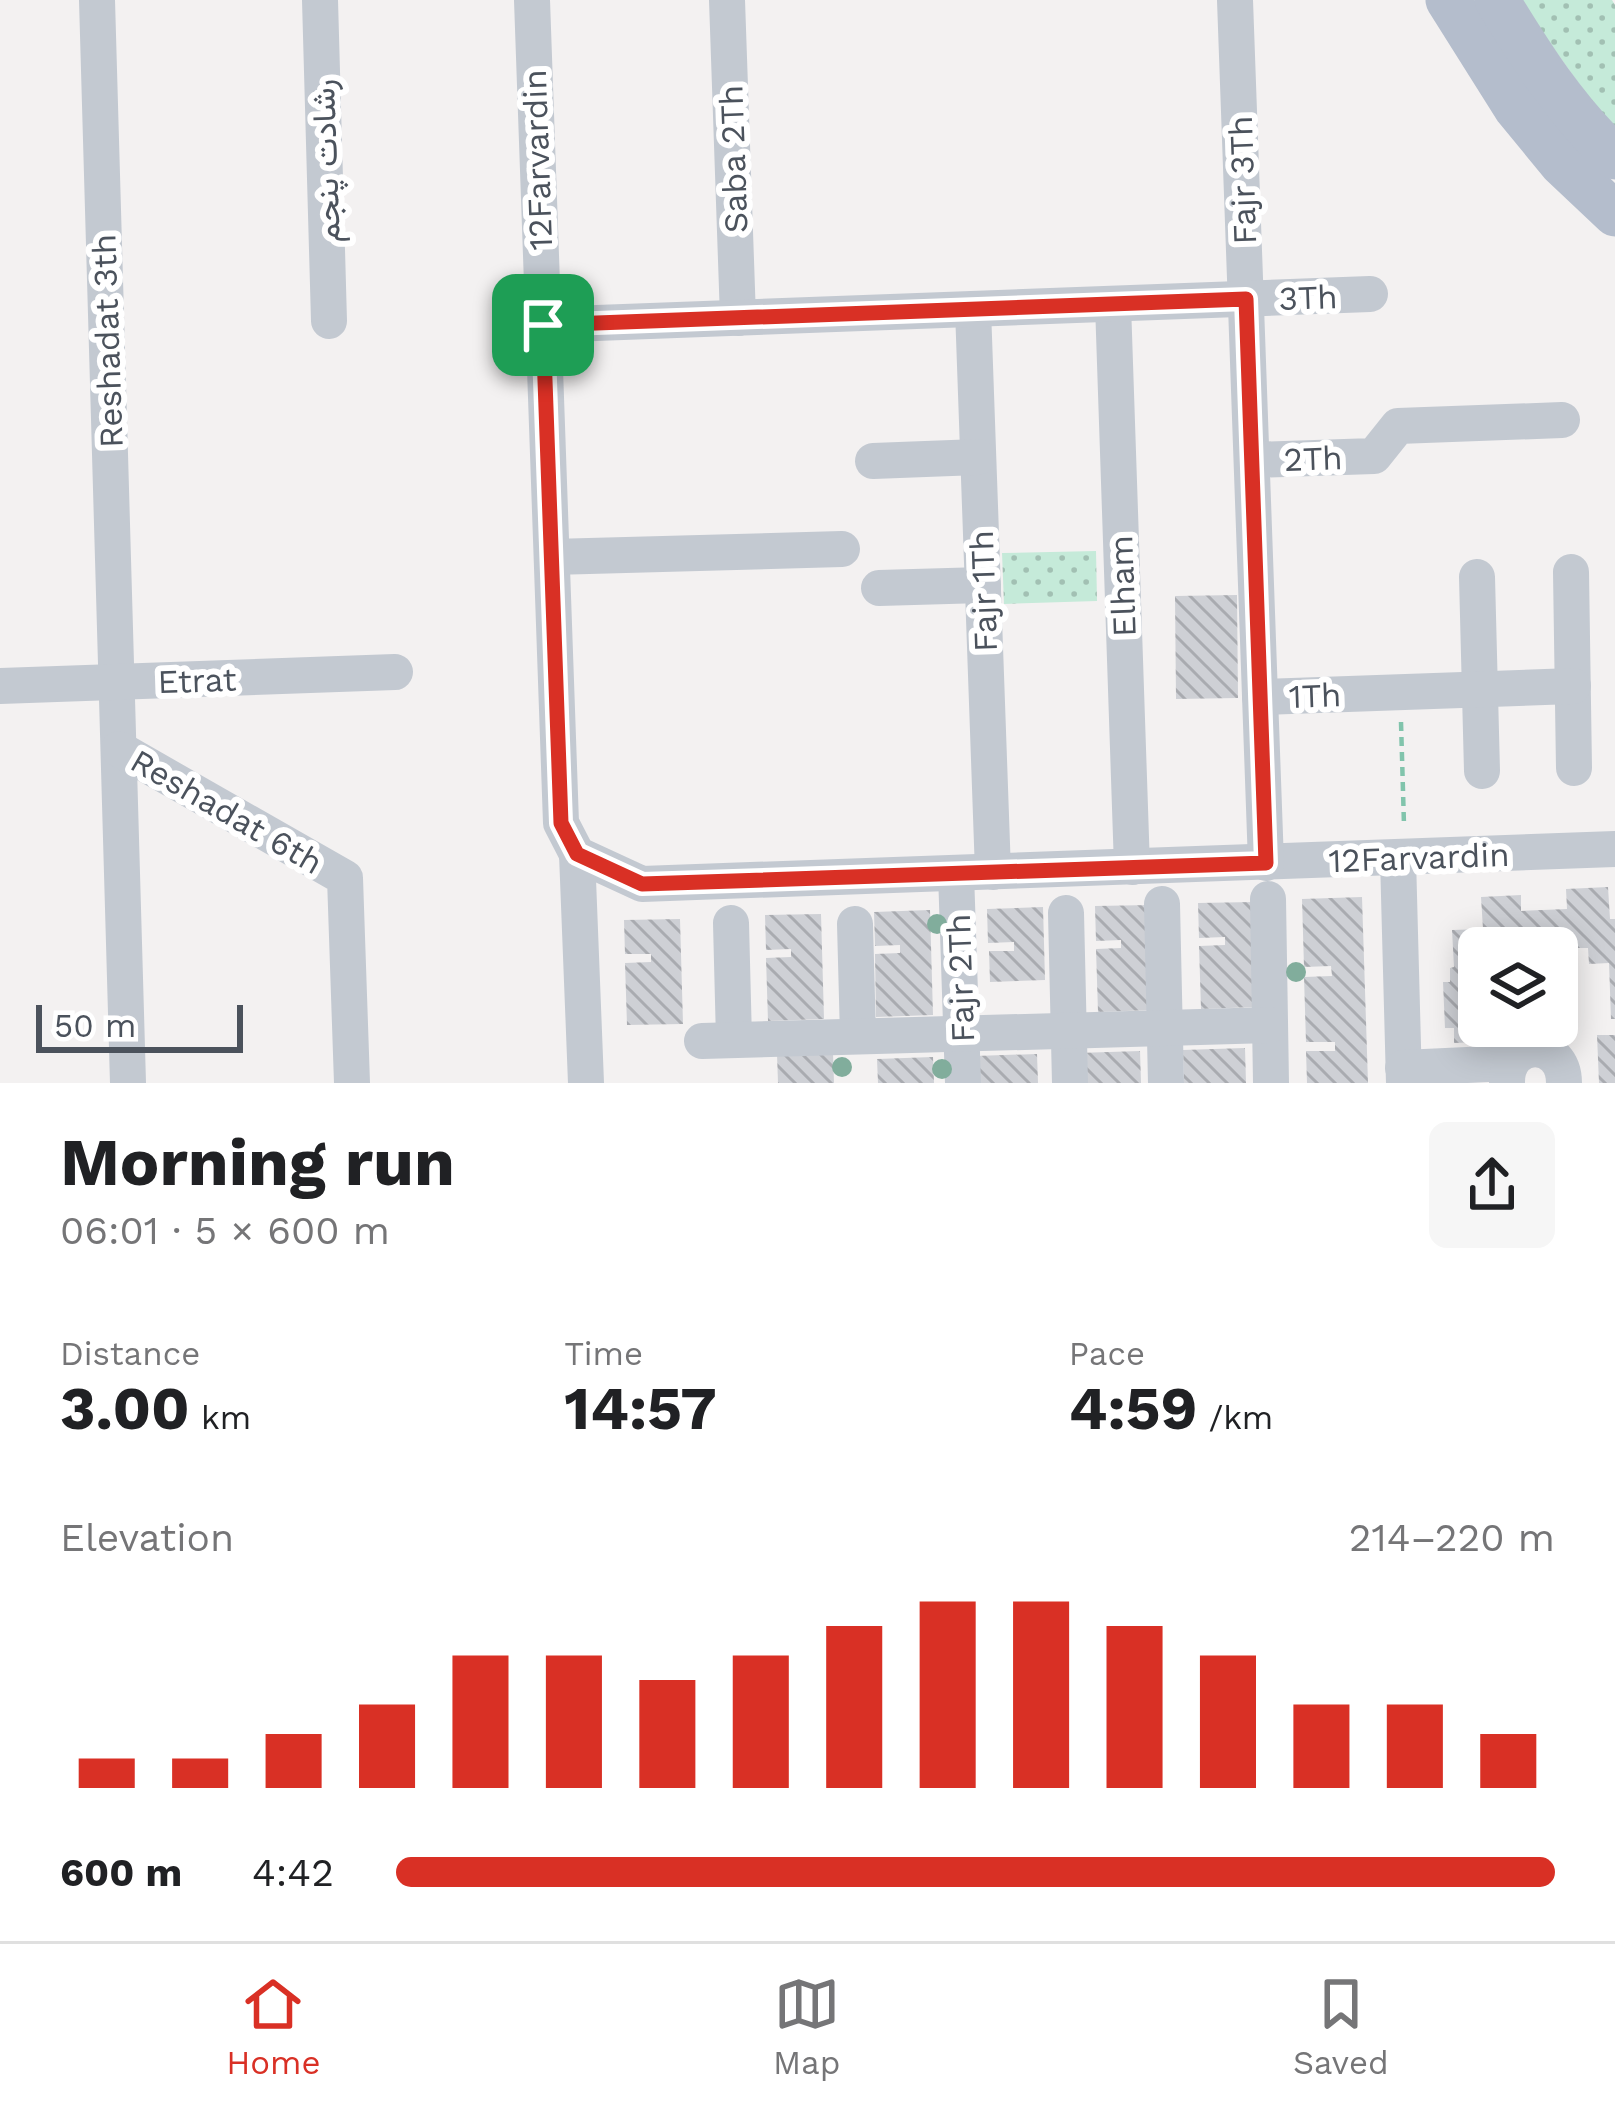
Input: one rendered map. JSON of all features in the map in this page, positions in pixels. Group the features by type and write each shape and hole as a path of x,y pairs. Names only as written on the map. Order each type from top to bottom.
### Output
{"main road":[{"path":"1448,0 1516,108 1562,164 1615,214"},
{"path":"1497,0 1550,83 1615,157"}],"street":[{"name":"Reshadat 3th","path":"97,0 128,1083"},
{"name":"رشادت پنجم","path":"320,0 329,322"},
{"name":"12Farvardin","path":"532,0 561,823 577,854 642,884 1132,867 1267,881 1401,858 1615,849"},
{"name":"Saba 2Th","path":"727,0 738,318"},
{"name":"Fajr 3Th","path":"1235,0 1271,1083"},
{"name":"3Th","path":"543,325 1370,294"},
{"name":"Elham","path":"1113,304 1132,867"},
{"name":"Fajr 1Th","path":"973,309 993,872"},
{"name":"2Th","path":"1252,460 1374,455 1398,426 1562,420"},
{"path":"873,461 978,457"},
{"path":"552,557 842,549"},
{"path":"1570,572 1574,768"},
{"path":"1477,577 1482,771"},
{"path":"879,588 982,585"},
{"name":"Etrat","path":"0,686 395,673"},
{"name":"1Th","path":"1260,698 1573,686"},
{"name":"Reshadat 6th","path":"119,749 345,878 352,1083"},
{"path":"577,854 586,1083"},
{"path":"1401,858 1404,1075 1509,1073 1524,1051 1533,1048 1551,1053 1563,1067 1564,1083"},
{"name":"Fajr 2Th","path":"956,873 963,1083"},
{"path":"1162,904 1166,1083"},
{"path":"1066,914 1070,1083"},
{"path":"731,922 718,1040 1270,1025"},
{"path":"855,924 858,1036"}],"path":[{"path":"1386,693 1401,858"}],"green space":[{"path":"1519,0 1612,0 1615,128 1600,113"},
{"path":"1096,551 1097,601 1004,604 1002,553"}],"building":[{"path":"1237,595 1238,698 1176,699 1175,596"},
{"path":"1608,887 1610,919 1615,919 1615,1019 1611,1019 1609,963 1589,964 1588,948 1578,948 1578,927 1483,927 1481,897 1521,895 1521,911 1567,909 1566,889"},
{"path":"1362,897 1368,1083 1307,1083 1306,1051 1335,1051 1335,1042 1306,1042 1304,977 1332,976 1331,966 1304,967 1302,899"},
{"path":"1254,902 1257,1007 1201,1009 1199,946 1225,945 1225,937 1199,938 1198,903"},
{"path":"1151,905 1154,1010 1098,1012 1096,949 1121,948 1121,940 1096,941 1095,906"},
{"path":"1043,907 1045,980 990,982 989,951 1014,951 1014,942 988,943 987,909"},
{"path":"930,910 933,1015 876,1017 875,954 900,953 900,945 875,946 874,912"},
{"path":"821,914 824,1019 768,1021 766,958 791,957 791,949 766,950 765,915"},
{"path":"680,919 683,1024 627,1025 625,963 651,962 651,954 625,954 624,920"},
{"path":"1452,930 1458,930 1458,1043 1454,1043 1454,1028 1445,1028 1443,982 1450,982 1450,968 1454,967"},
{"path":"1597,1035 1615,1035 1615,1083 1599,1083"},
{"path":"1245,1048 1246,1083 1184,1083 1183,1050"},
{"path":"1140,1051 1141,1083 1079,1083 1078,1053"},
{"path":"833,1053 834,1083 778,1083 777,1054"},
{"path":"1037,1054 1038,1083 976,1083 975,1056"},
{"path":"933,1057 934,1083 878,1083 877,1059"}],"route":[{"path":"1246,299 1266,863 642,884 577,854 561,823 543,325 1246,299"}]}
